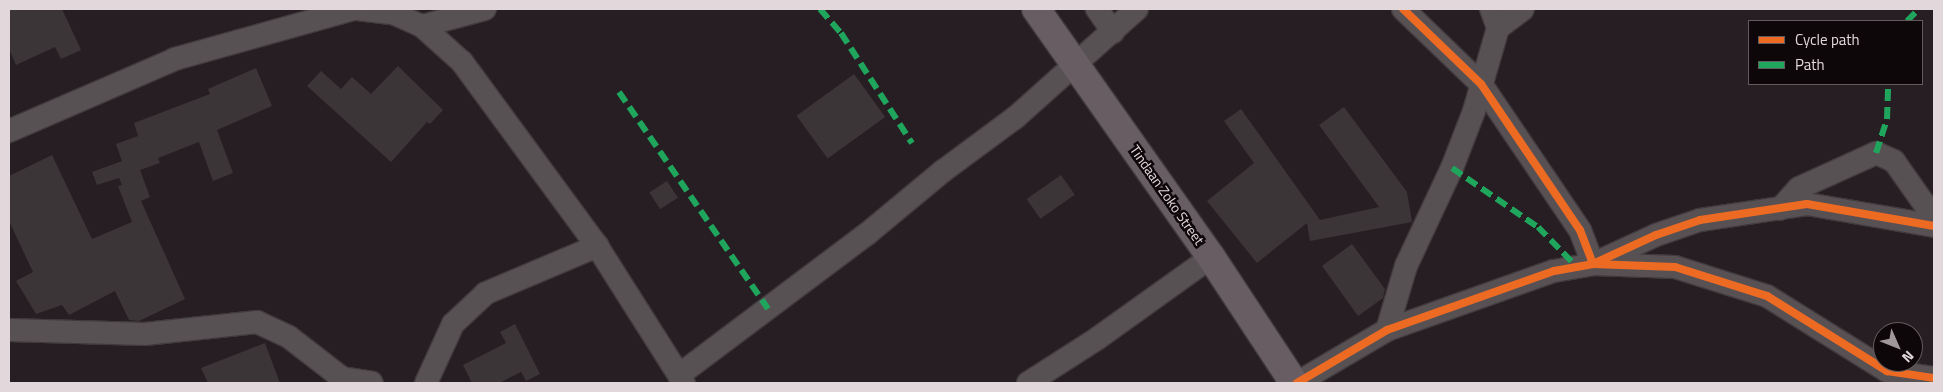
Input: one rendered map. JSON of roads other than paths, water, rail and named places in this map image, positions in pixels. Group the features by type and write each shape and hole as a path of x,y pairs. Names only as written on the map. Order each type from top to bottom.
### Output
{"main road":[{"name":"Tindaan Zoko Street","path":"1036,9 1211,258 1295,383"}],"street":[{"path":"9,131 174,60 355,9 395,14 422,26 474,77 597,246 681,379 867,234 943,171 1016,117 1137,9"},
{"path":"422,26 485,9"},
{"path":"1096,9 1113,32"},
{"path":"1404,9 1481,84 1580,230 1593,264"},
{"path":"1387,330 1406,266 1452,168 1481,84 1494,18 1523,9"},
{"path":"1780,209 1799,188 1876,153 1894,161 1934,218"},
{"path":"1593,264 1656,235 1700,220 1807,204 1934,226"},
{"path":"426,383 454,324 486,293 597,246"},
{"path":"1028,383 1098,338 1211,258"},
{"path":"1295,383 1387,330 1554,271 1593,264 1675,267 1767,296 1887,371 1934,378"},
{"path":"9,330 145,334 257,322 289,337 342,378 372,383"}]}
